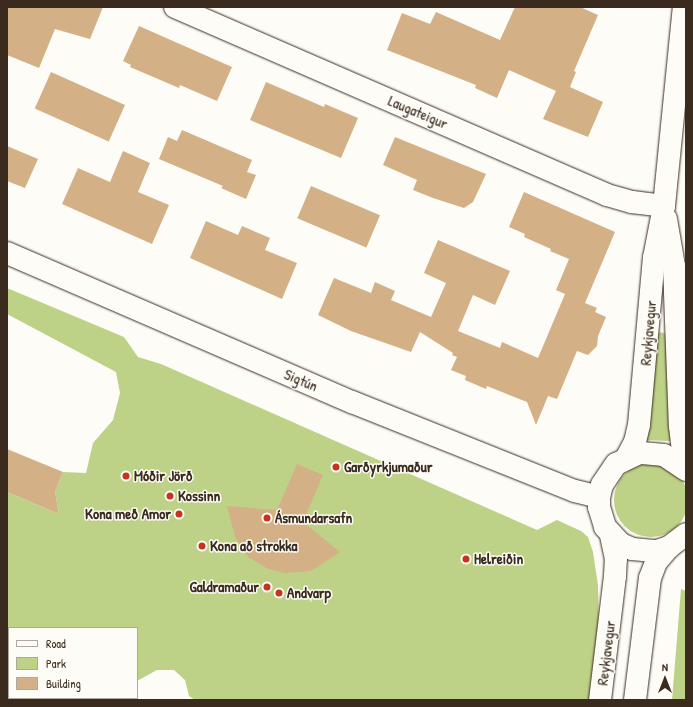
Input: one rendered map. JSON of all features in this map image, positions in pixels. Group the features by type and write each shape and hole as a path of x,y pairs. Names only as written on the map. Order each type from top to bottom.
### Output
{"street":[{"name":"Laugateigur","path":"175,7 608,195 632,202 664,206"},
{"name":"Reykjavegur","path":"627,457 635,442 639,425 654,258 664,206 684,7"},
{"name":"Reykjavegur","path":"664,206 674,266 680,426 686,469"},
{"name":"Sigtún","path":"7,253 352,402 575,491 599,497"},
{"path":"669,547 657,551 632,549 611,535 601,518 599,497 608,474 627,457 652,452 664,455 686,469"},
{"path":"635,700 650,578 656,562 669,547 686,534"},
{"name":"Reykjavegur","path":"600,700 616,576 616,560 611,535"}],"green space":[{"path":"7,288 124,337 138,357 161,364 537,530 557,520 581,531 588,537 593,552 598,585 599,629 592,700 195,700 189,696 185,680 174,670 157,670 138,680 138,627 8,627 8,699 16,699 7,700 7,492 59,514 55,492 63,472 86,473 93,443 113,420 120,393 116,372 7,314"},
{"path":"660,332 669,335 670,441 646,440 656,335"},
{"path":"651,463 665,466 677,474 685,486 688,500 685,514 677,526 665,534 651,537 637,534 625,526 617,514 614,500 617,486 625,474 637,466"},
{"path":"681,589 686,591 686,700 672,700"}],"building":[{"path":"7,7 103,7 90,39 55,29 39,68 7,55"},
{"path":"515,7 580,7 598,15 574,71 576,72 570,87 603,102 588,137 543,119 556,91 509,70 497,98 475,88 476,85 387,50 402,13 430,24 436,12 500,40"},
{"path":"139,26 232,67 217,101 180,85 179,88 130,67 131,65 123,61"},
{"path":"51,72 125,105 109,141 35,109"},
{"path":"266,82 324,107 325,104 358,118 341,158 250,120"},
{"path":"182,130 252,160 247,172 256,175 246,199 221,188 223,186 159,159 168,137 177,141"},
{"path":"395,137 486,174 473,202 464,208 413,190 417,180 383,165"},
{"path":"7,146 38,159 25,188 7,181"},
{"path":"123,151 150,163 138,192 169,205 152,244 62,204 78,168 110,182"},
{"path":"311,186 380,215 366,248 297,218"},
{"path":"524,192 615,232 585,303 597,308 595,312 606,317 598,336 597,346 588,355 577,351 557,399 548,396 536,425 527,402 487,386 486,389 465,380 466,376 451,370 457,357 420,332 411,352 351,331 318,315 334,278 371,293 375,282 395,291 391,300 431,317 446,283 424,273 438,240 510,271 495,305 473,295 458,331 500,348 502,342 538,358 565,294 556,290 569,259 550,251 551,249 524,237 525,234 509,227"},
{"path":"206,221 238,235 242,226 270,238 265,250 297,263 282,299 190,258"},
{"path":"7,449 63,472 55,492 59,514 7,492"},
{"name":"Ásmundarsafn","path":"297,464 323,475 303,522 340,552 311,571 285,573 268,569 248,557 235,537 227,506 277,510"}],"place":[{"name":"Garðyrkjumaður","path":"336,467"},
{"name":"Móðir Jörð","path":"126,476"},
{"name":"Kossinn","path":"170,496"},
{"name":"Kona með Amor","path":"179,514"},
{"name":"Ásmundarsafn","path":"267,518"},
{"name":"Kona að strokka","path":"202,546"},
{"name":"Helreiðin","path":"466,559"},
{"name":"Galdramaður","path":"267,587"},
{"name":"Andvarp","path":"279,593"}]}
